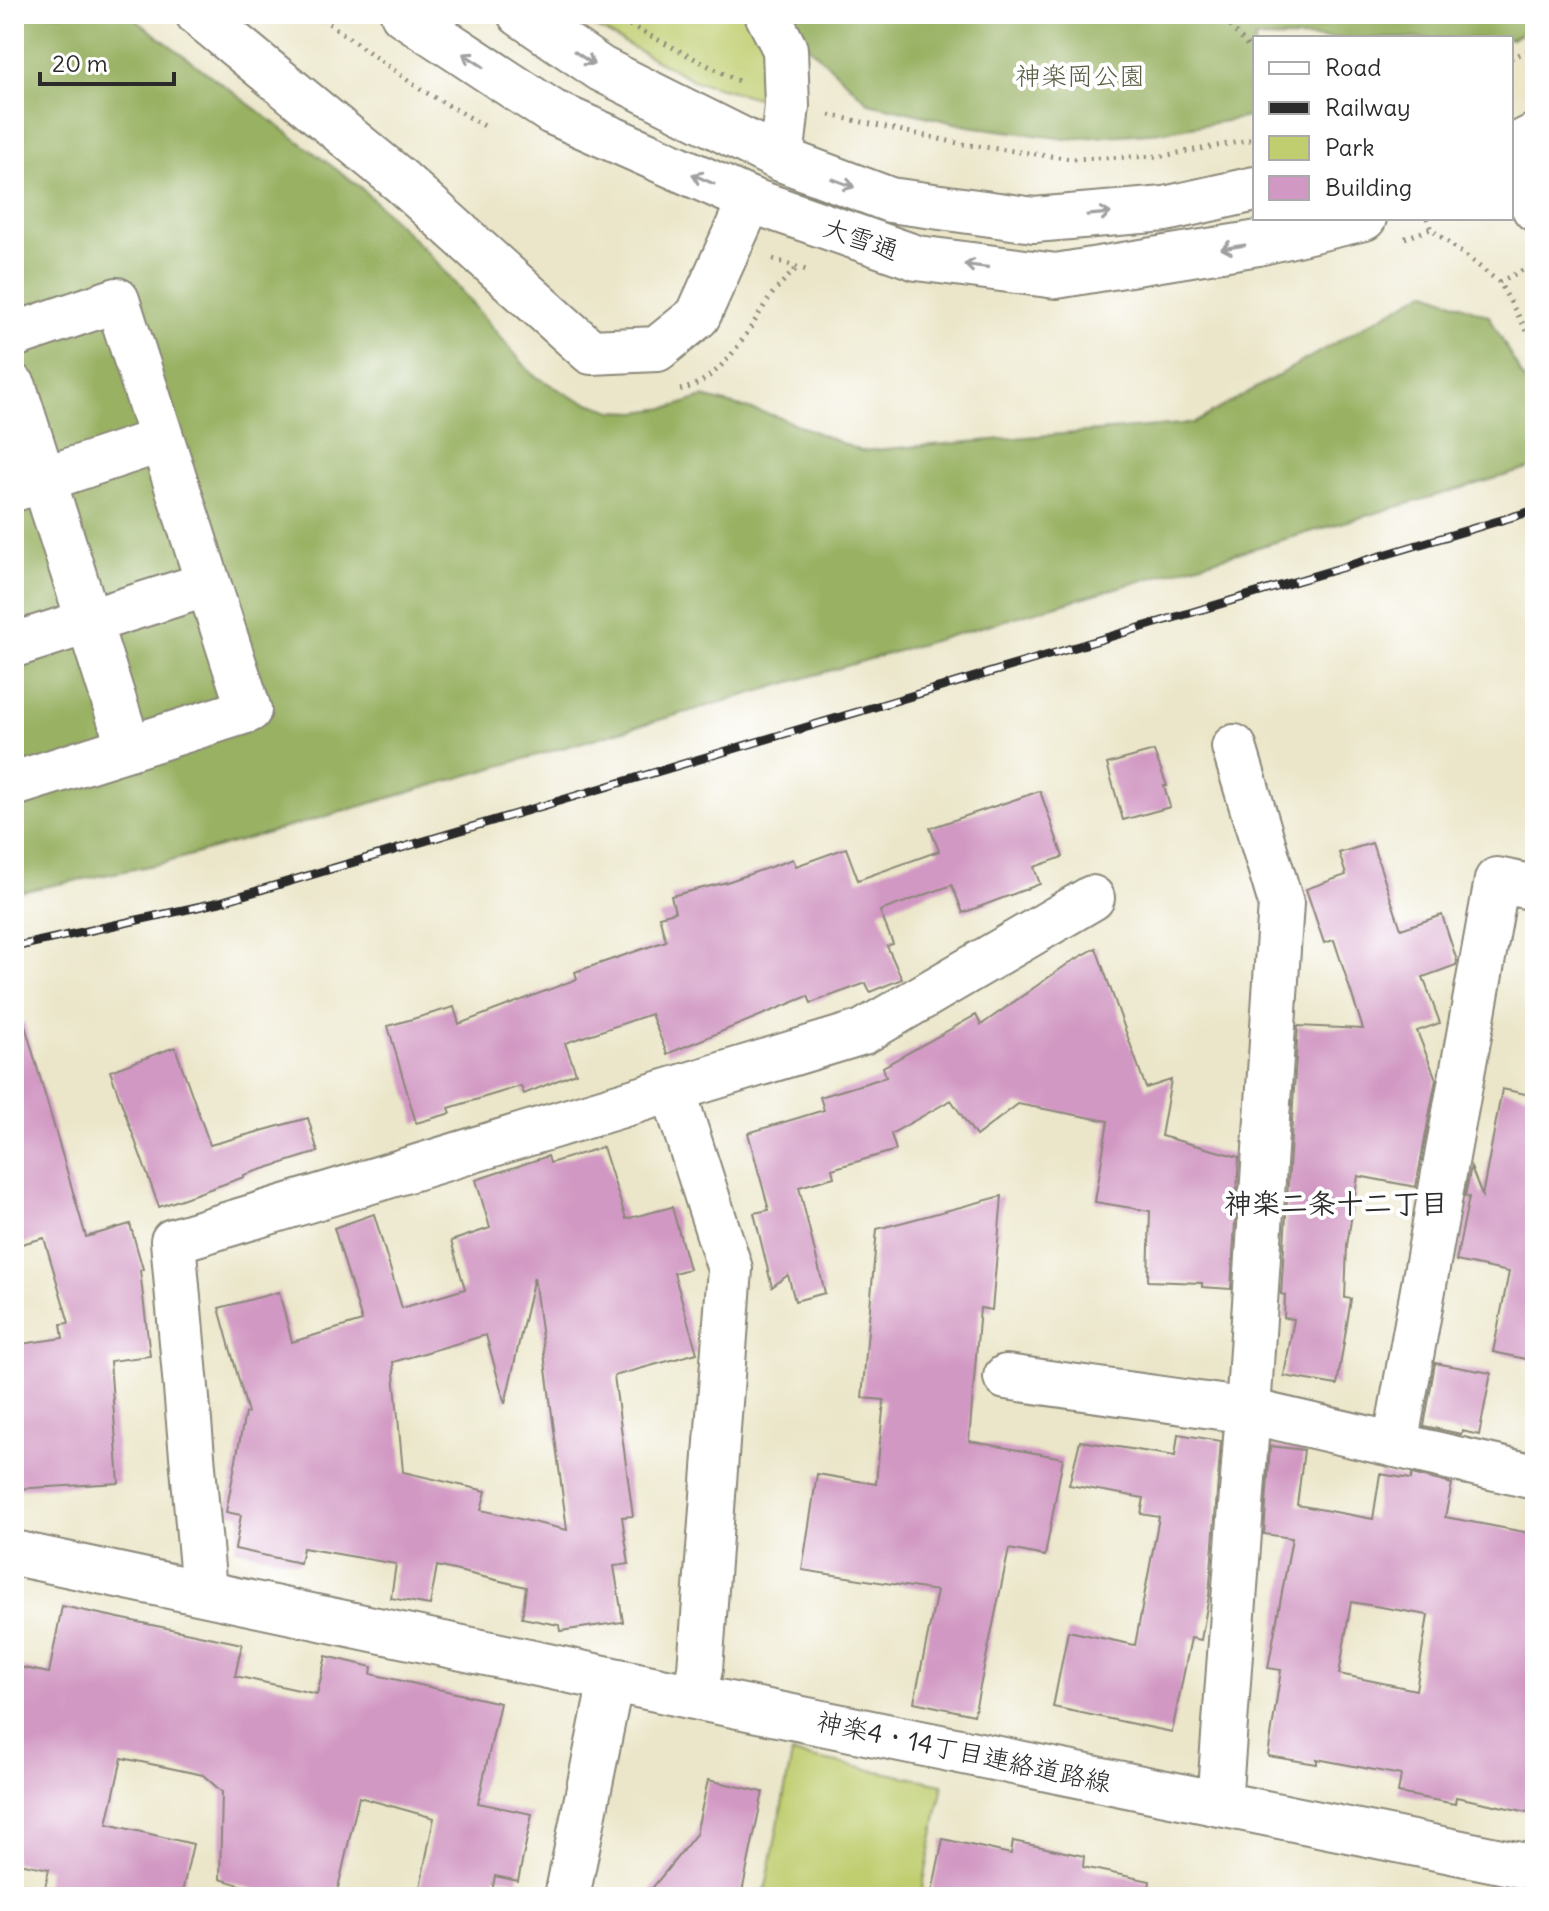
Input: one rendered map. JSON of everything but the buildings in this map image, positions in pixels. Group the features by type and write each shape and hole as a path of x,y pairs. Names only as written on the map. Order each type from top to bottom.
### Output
{"street":[{"path":"198,14 401,181 591,352 657,349 698,316 750,200"},
{"name":"大雪通","path":"403,14 552,112 750,200 917,258 1056,276 1258,243 1356,220"},
{"name":"大雪通","path":"520,14 601,69 781,159 890,200 1034,220 1165,209 1253,189"},
{"path":"767,14 785,49 787,106 781,159"},
{"path":"1513,147 1535,136"},
{"path":"1513,169 1535,209"},
{"path":"14,335 117,300 249,710 14,784"},
{"path":"14,387 29,484 89,622 129,748"},
{"path":"29,484 162,440"},
{"path":"14,645 208,584"},
{"path":"1219,1804 1281,903 1234,747"},
{"path":"1395,1445 1497,880 1535,888"},
{"path":"204,1591 173,1241 863,1032 1092,898"},
{"path":"673,1090 730,1269 700,1669 694,1697"},
{"path":"1006,1377 1248,1411 1535,1477"},
{"name":"神楽4・14丁目連絡道路線","path":"14,1553 611,1680 1535,1868"},
{"path":"567,1897 611,1680"}],"path":[{"path":"608,14 787,106 962,144 1072,159 1162,156 1253,139"},
{"path":"1220,14 1253,53"},
{"path":"1513,57 1535,48"},
{"path":"1428,220 1431,229 1499,282 1535,345"},
{"path":"1499,282 1535,264"}],"green space":[{"path":"14,14 128,14 360,187 434,259 532,374 574,398 613,411 638,412 673,407 703,397 776,416 861,451 1194,423 1426,291 1489,316 1535,400 1535,467 164,863 14,893"},
{"path":"571,14 767,14 787,106 695,81"},
{"name":"神楽岡公園","path":"792,14 1535,14 1535,27 1513,38 1253,36 1253,116 1162,132 1066,139 968,126 869,103 805,43"},
{"path":"792,1754 943,1784 921,1897 764,1897"}],"railway":[{"path":"14,947 220,902 1535,510"}],"district":[{"name":"神楽二条十二丁目","path":"1336,1203"}]}
